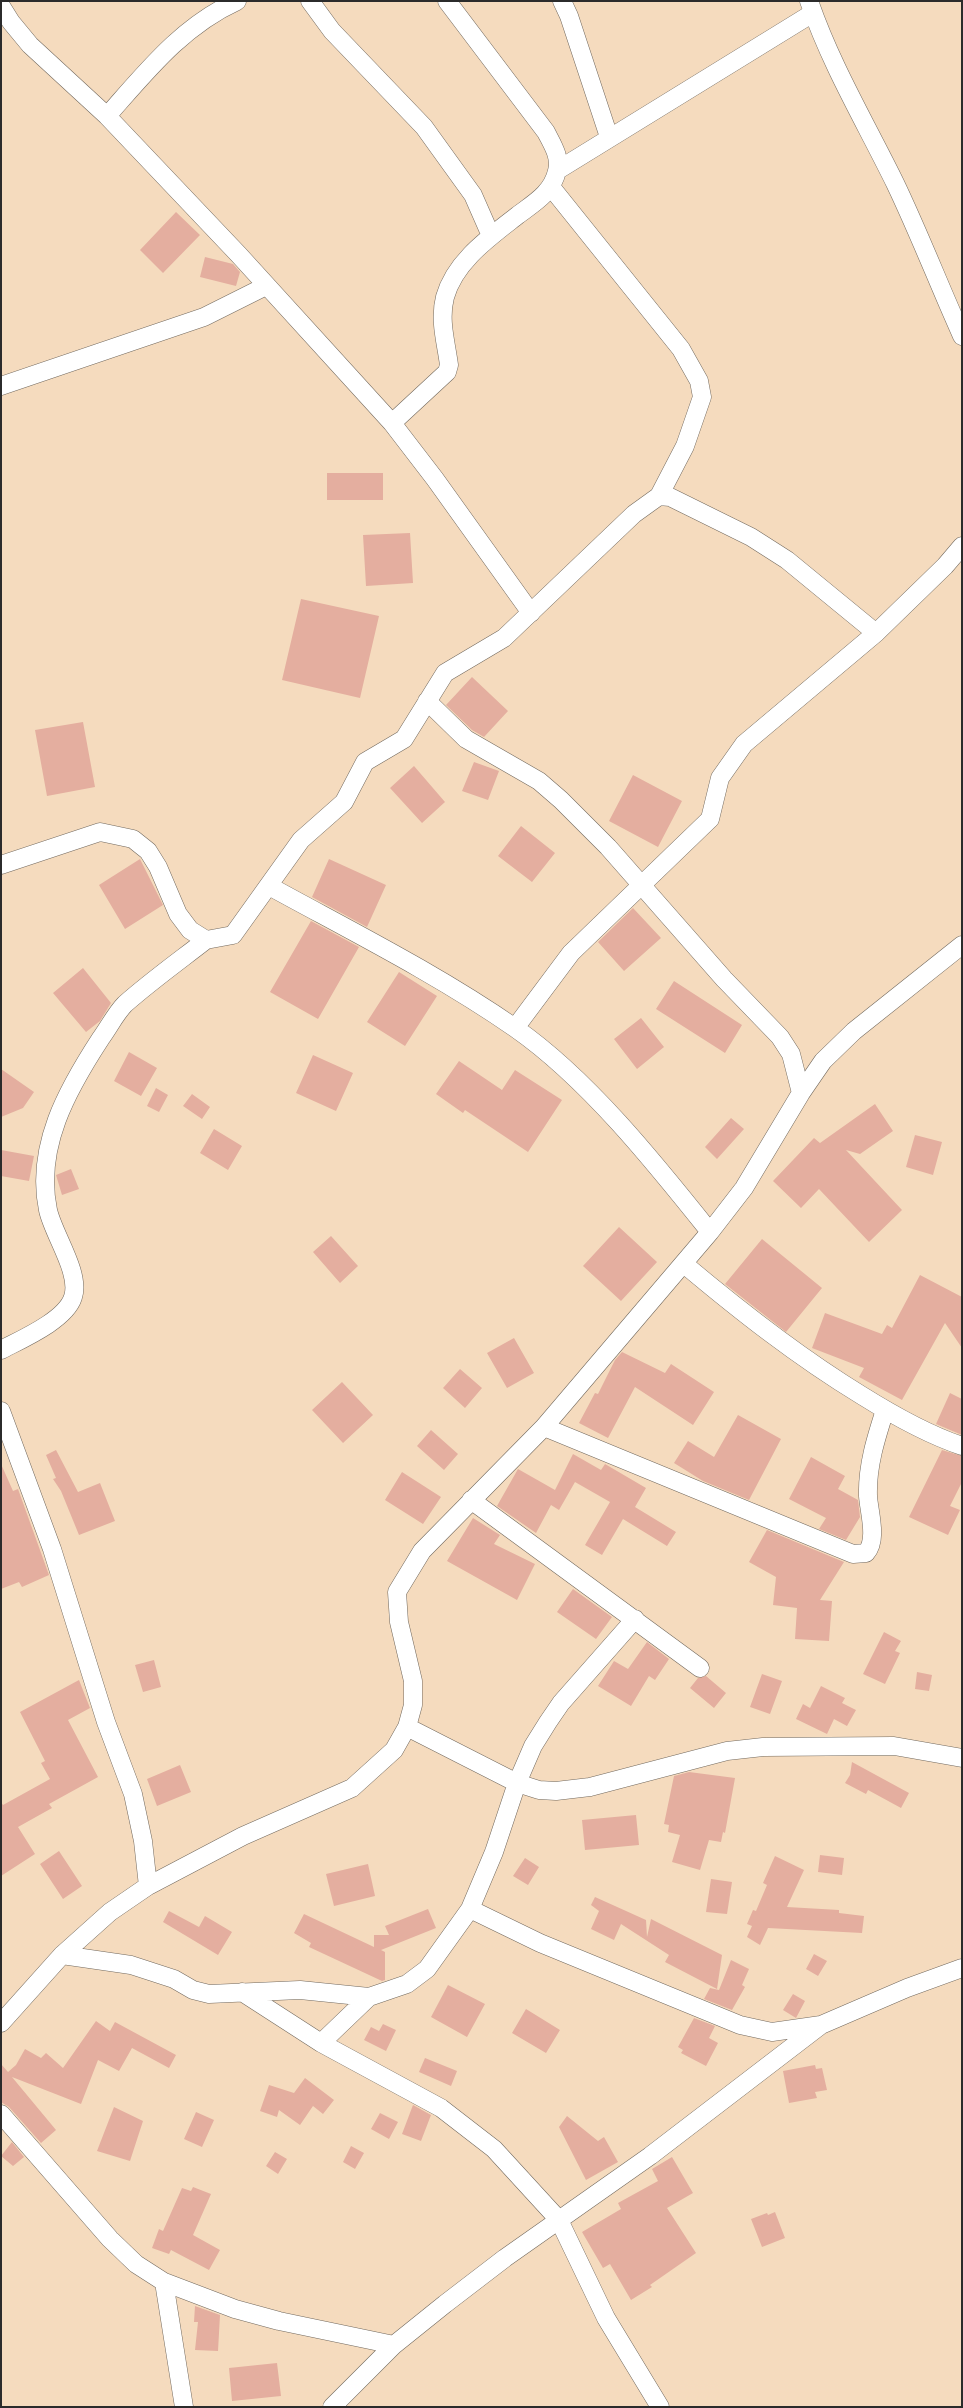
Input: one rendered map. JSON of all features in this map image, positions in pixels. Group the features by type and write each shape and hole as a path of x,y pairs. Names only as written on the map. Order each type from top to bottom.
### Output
{"street":[{"path":"107,116 187,30 214,12 237,1"},
{"path":"310,1 332,31 424,127 473,195 491,236"},
{"path":"392,423 447,372 449,365 442,314 446,295 455,276 470,255 491,236 544,196 551,187 558,170 557,152 546,132 447,1"},
{"path":"562,1 569,16 609,137"},
{"path":"1,6 11,22 30,45 107,116 392,423 531,613"},
{"path":"558,170 811,7 846,90 913,222 962,336"},
{"path":"1,1350 61,1314 73,1297 75,1288 67,1259 50,1221 44,1190 45,1161 56,1122 75,1078 124,1005 206,940 233,935 301,840 344,802 365,762 404,739 445,673 504,638 634,514 659,496 685,446 702,398 699,381 681,349 551,187"},
{"path":"1,386 204,317 266,286"},
{"path":"659,496 670,497 751,537 787,560 876,633"},
{"path":"515,1028 571,953 710,819 720,778 744,744 876,633 945,566 962,546"},
{"path":"427,702 466,740 511,767 539,781 562,800 608,847 724,979 780,1037 791,1054 801,1093"},
{"path":"1,865 100,832 133,839 148,851 153,859 178,914 190,930 206,940"},
{"path":"269,886 442,983 515,1028 559,1063 610,1116 660,1170 710,1232"},
{"path":"1,2023 62,1954 110,1912 148,1886 243,1836 352,1788 394,1750 408,1727 413,1705 413,1681 399,1622 397,1592 422,1551 544,1427 684,1264 744,1188 801,1093 823,1061 854,1031 962,945"},
{"path":"684,1264 768,1333 885,1410 940,1439 962,1446"},
{"path":"544,1427 854,1554 861,1555 866,1553 871,1545 868,1496 872,1452 885,1410"},
{"path":"1,1411 52,1549 106,1722 133,1794 143,1841 148,1886"},
{"path":"471,1500 700,1668"},
{"path":"62,1954 131,1965 174,1980 193,1990 209,1994 300,1990 369,1997 407,1984 427,1969 470,1909 494,1852 517,1783 533,1746 557,1709 635,1619"},
{"path":"408,1727 517,1783 547,1790 590,1787 727,1751 763,1748 894,1746 962,1758"},
{"path":"470,1909 540,1943 740,2025 772,2032 821,2025 907,1988 962,1968"},
{"path":"242,1992 321,2043 441,2108 494,2149 559,2220 606,2318 660,2407"},
{"path":"321,2043 369,1997"},
{"path":"332,2407 394,2345 460,2292 650,2156 758,2076 821,2025"},
{"path":"1,2114 110,2239 136,2264 164,2282 236,2309 394,2345"},
{"path":"164,2282 184,2407"}],"building":[{"path":"176,212 200,235 163,273 140,250"},
{"path":"205,257 233,264 240,272 236,286 200,277"},
{"path":"327,473 383,473 383,500 327,500"},
{"path":"410,533 413,583 366,586 363,535"},
{"path":"301,599 379,616 360,698 282,680"},
{"path":"472,677 508,711 484,737 472,730 446,705"},
{"path":"83,722 95,787 47,796 35,730"},
{"path":"474,762 499,771 488,800 462,791"},
{"path":"414,766 445,802 422,823 390,788"},
{"path":"633,775 682,801 658,847 609,821"},
{"path":"521,826 555,853 532,882 498,856"},
{"path":"140,859 163,905 125,929 99,885"},
{"path":"329,859 386,885 367,927 312,897"},
{"path":"633,908 661,938 624,971 598,942"},
{"path":"311,921 359,947 318,1019 270,992"},
{"path":"83,968 111,1003 100,1021 86,1032 53,993"},
{"path":"399,972 437,996 405,1046 367,1022"},
{"path":"674,981 742,1025 725,1053 656,1009"},
{"path":"641,1018 664,1047 637,1069 614,1039"},
{"path":"129,1052 157,1068 141,1096 114,1081"},
{"path":"313,1055 353,1073 336,1111 296,1093"},
{"path":"459,1061 502,1090 515,1070 562,1100 528,1152 465,1110 463,1113 436,1094"},
{"path":"1,1069 34,1092 23,1108 1,1117"},
{"path":"156,1088 168,1095 159,1112 147,1106"},
{"path":"192,1094 210,1107 202,1119 183,1106"},
{"path":"875,1104 893,1131 860,1154 846,1150 902,1210 869,1242 819,1189 801,1208 773,1181 814,1138 820,1143"},
{"path":"731,1118 744,1129 717,1159 705,1147"},
{"path":"214,1129 242,1146 228,1170 200,1153"},
{"path":"915,1135 942,1142 933,1175 906,1167"},
{"path":"1,1150 34,1156 29,1181 1,1176"},
{"path":"71,1169 79,1189 62,1195 56,1175"},
{"path":"619,1227 657,1262 621,1301 583,1266"},
{"path":"331,1236 358,1266 340,1283 313,1252"},
{"path":"762,1239 822,1288 786,1332 725,1284"},
{"path":"920,1275 962,1297 962,1348 945,1323 902,1400 859,1377 864,1368 812,1348 825,1313 882,1334 887,1325 892,1328"},
{"path":"514,1338 534,1373 507,1388 487,1353"},
{"path":"622,1352 665,1373 671,1364 714,1392 693,1425 635,1387 608,1438 579,1423 595,1393 598,1394 615,1360"},
{"path":"460,1369 482,1388 465,1408 443,1388"},
{"path":"342,1382 373,1415 343,1443 312,1410"},
{"path":"950,1393 962,1399 962,1435 936,1424"},
{"path":"738,1415 781,1439 749,1500 703,1481 674,1463 688,1441 714,1457"},
{"path":"431,1430 458,1454 444,1470 417,1446"},
{"path":"56,1450 78,1492 100,1483 115,1521 79,1535 61,1491 53,1479 56,1478 46,1455"},
{"path":"942,1450 962,1456 962,1482 950,1506 960,1510 948,1535 909,1517"},
{"path":"573,1454 601,1470 605,1464 646,1488 635,1507 676,1532 667,1546 623,1519 602,1555 585,1545 610,1502 575,1482 559,1510 551,1505 536,1533 497,1506 518,1469 555,1490"},
{"path":"811,1457 845,1476 838,1489 858,1500 860,1517 846,1540 819,1529 826,1518 789,1499"},
{"path":"1,1464 13,1491 18,1489 49,1575 22,1587 19,1582 1,1589"},
{"path":"402,1472 441,1497 423,1524 385,1500"},
{"path":"473,1518 500,1535 494,1544 535,1564 517,1600 447,1561"},
{"path":"767,1530 844,1562 820,1600 832,1601 829,1641 795,1639 797,1608 773,1605 776,1577 749,1562"},
{"path":"573,1589 612,1617 596,1639 557,1612"},
{"path":"884,1632 901,1641 895,1651 900,1653 885,1684 863,1674"},
{"path":"647,1642 669,1659 655,1680 649,1676 631,1706 598,1686 614,1661 628,1669"},
{"path":"154,1660 161,1687 143,1692 135,1665"},
{"path":"917,1672 932,1675 929,1691 915,1689"},
{"path":"762,1674 782,1681 770,1714 750,1707"},
{"path":"706,1676 726,1693 714,1708 690,1688 698,1678"},
{"path":"79,1680 90,1708 68,1720 98,1777 49,1804 52,1808 18,1827 35,1854 1,1876 1,1802 3,1805 50,1779 41,1763 45,1761 20,1712"},
{"path":"821,1686 845,1698 842,1703 856,1710 847,1726 834,1719 827,1734 796,1719 803,1704 810,1708"},
{"path":"852,1762 909,1793 901,1808 868,1790 866,1794 845,1783 850,1775"},
{"path":"180,1765 191,1792 157,1806 147,1779"},
{"path":"689,1772 735,1778 725,1833 723,1832 721,1842 709,1840 700,1870 672,1862 680,1835 668,1832 669,1825 664,1824 674,1776"},
{"path":"636,1815 639,1845 585,1850 582,1820"},
{"path":"59,1851 82,1886 63,1899 40,1864"},
{"path":"820,1855 844,1858 842,1875 818,1872"},
{"path":"775,1856 804,1870 787,1907 839,1910 839,1913 864,1916 862,1933 768,1928 760,1945 747,1937 752,1926 747,1924 753,1910 756,1911 767,1885 763,1883"},
{"path":"525,1858 539,1867 528,1885 513,1876"},
{"path":"368,1864 375,1896 334,1906 326,1874"},
{"path":"711,1879 732,1882 727,1914 706,1912"},
{"path":"595,1897 646,1920 647,1937 651,1919 722,1955 717,1989 665,1962 669,1955 621,1924 614,1940 591,1929 599,1911 591,1905"},
{"path":"428,1909 436,1928 381,1950 385,1952 385,1980 382,1981 309,1947 311,1943 294,1933 304,1914 374,1947 374,1935 389,1935 385,1926"},
{"path":"169,1911 199,1927 205,1916 232,1932 218,1955 163,1922"},
{"path":"814,1954 827,1961 818,1976 806,1969"},
{"path":"731,1960 749,1969 742,1985 745,1987 732,2010 704,1999 710,1988 719,1990"},
{"path":"448,1985 485,2004 467,2037 431,2017"},
{"path":"793,1994 805,2001 796,2018 783,2010"},
{"path":"526,2009 560,2030 546,2053 512,2033"},
{"path":"694,2018 715,2026 709,2038 718,2043 706,2066 681,2053 683,2050 678,2047"},
{"path":"96,2021 110,2031 115,2022 176,2055 169,2068 132,2048 119,2071 98,2060 81,2104 12,2077 56,2130 41,2143 9,2107 1,2102 1,2064 8,2072 16,2065 25,2049 41,2058 46,2053 63,2068"},
{"path":"383,2024 396,2030 386,2051 364,2040 371,2027 379,2031"},
{"path":"425,2058 457,2071 451,2086 419,2072"},
{"path":"815,2065 816,2069 822,2068 827,2090 815,2092 817,2098 789,2103 783,2071"},
{"path":"305,2078 334,2100 323,2114 313,2106 300,2125 279,2110 277,2117 260,2111 269,2085 294,2093"},
{"path":"413,2105 431,2115 421,2141 402,2134"},
{"path":"114,2107 143,2121 130,2161 97,2151"},
{"path":"196,2112 214,2120 202,2147 184,2139"},
{"path":"380,2113 398,2122 389,2139 371,2129"},
{"path":"567,2116 598,2141 604,2137 618,2162 586,2180 559,2127"},
{"path":"12,2142 24,2157 13,2166 1,2156"},
{"path":"351,2146 364,2153 355,2169 343,2162"},
{"path":"275,2152 287,2159 278,2174 266,2166"},
{"path":"672,2157 693,2193 667,2208 696,2253 650,2285 652,2287 631,2300 610,2264 603,2268 582,2232 621,2209 618,2203 658,2181 652,2169"},
{"path":"193,2187 211,2194 193,2235 220,2250 209,2270 171,2250 169,2254 152,2248 159,2229 163,2231 182,2188 191,2191"},
{"path":"775,2212 785,2238 762,2247 751,2219"},
{"path":"195,2306 220,2315 218,2351 195,2350 198,2322 194,2322"},
{"path":"277,2363 281,2396 232,2401 229,2368"}]}
